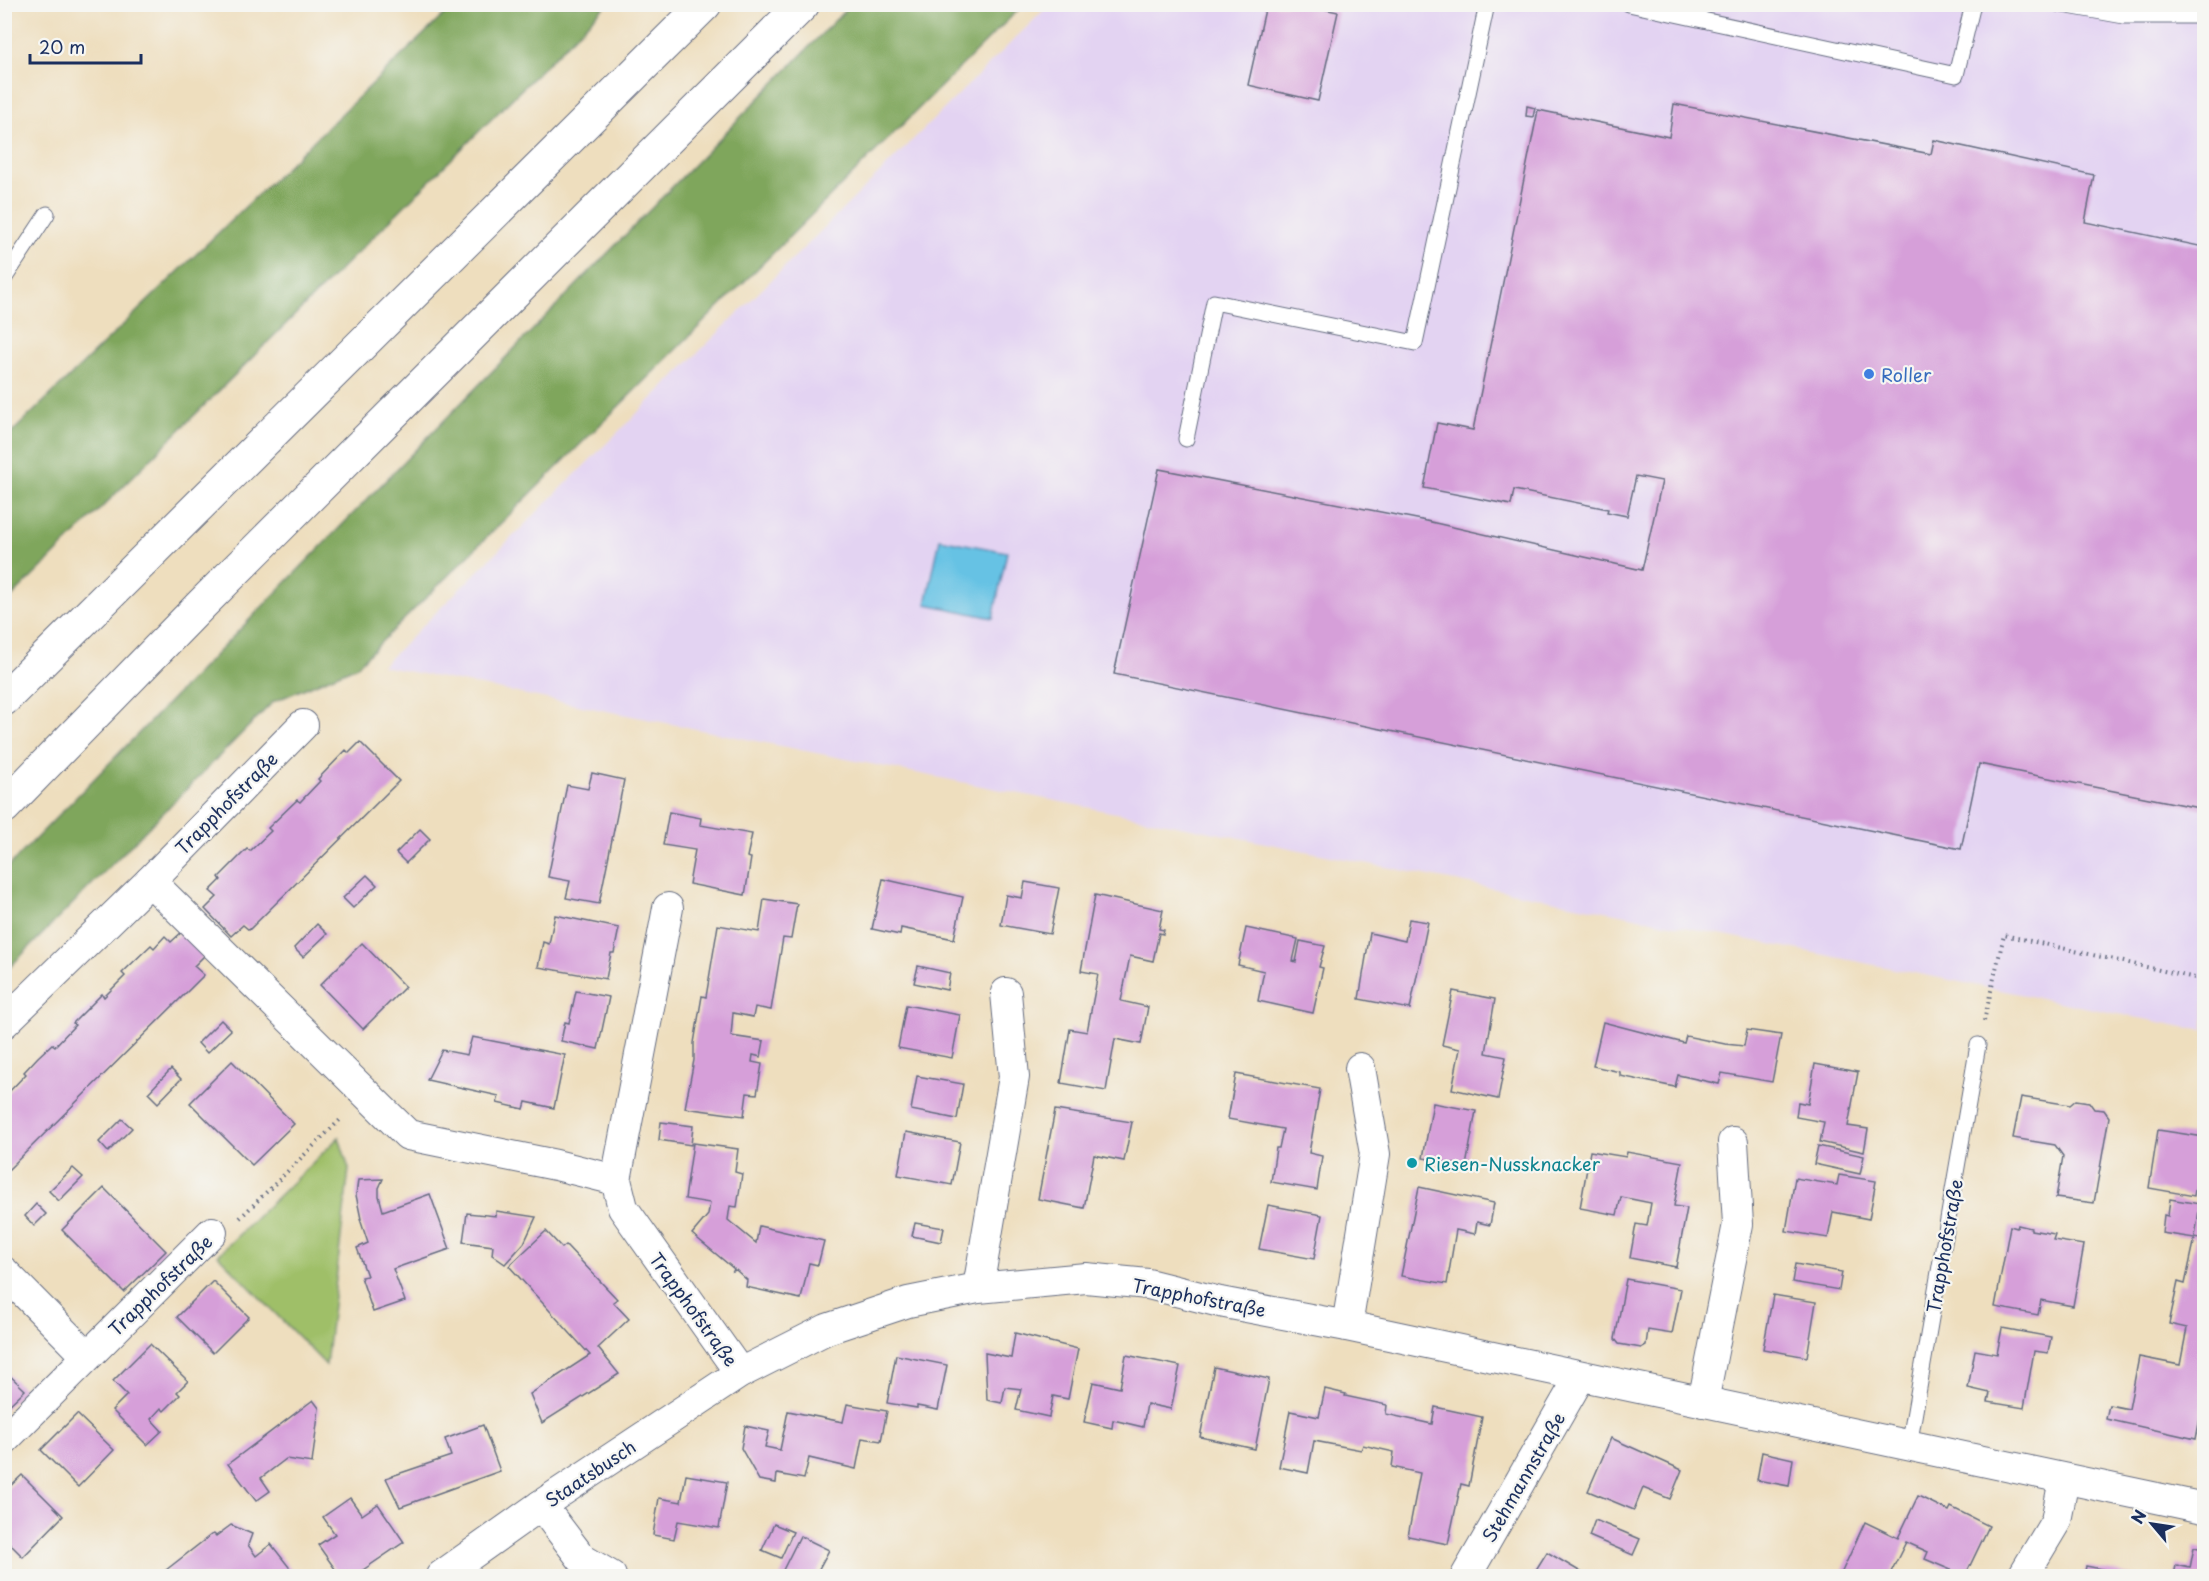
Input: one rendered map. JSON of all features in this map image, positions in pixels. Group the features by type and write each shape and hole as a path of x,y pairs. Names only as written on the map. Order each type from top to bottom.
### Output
{"highway":[{"path":"4,699 705,4"},
{"path":"4,807 210,596 803,4"}],"street":[{"name":"Trapphofstraße","path":"4,1023 150,881 303,725"},
{"path":"150,881 408,1135 556,1165 616,1180"},
{"name":"Trapphofstraße","path":"668,908 616,1180 622,1208 740,1373 827,1329 908,1302 978,1288 1086,1278 1148,1284 1220,1302 1347,1326 2205,1508"},
{"path":"978,1288 1014,1077 1006,993"},
{"path":"1347,1326 1375,1154 1360,1068"},
{"path":"1703,1402 1738,1224 1733,1142"},
{"name":"Trapphofstraße","path":"4,1440 212,1232"},
{"path":"4,1272 87,1356"},
{"name":"Staatsbusch","path":"441,1576 541,1505 740,1373"},
{"name":"Stehmannstraße","path":"1466,1576 1580,1377"},
{"path":"2023,1576 2056,1521 2064,1479"},
{"path":"541,1505 582,1559 611,1576"}],"lane":[{"path":"1186,439 1214,302 1415,343 1487,4"},
{"path":"1629,4 1956,75 1973,4"},
{"path":"2057,4 2124,16 2205,16"},
{"path":"4,279 47,214"},
{"name":"Trapphofstraße","path":"1910,1446 1978,1045"}],"path":[{"path":"1978,1045 2004,935 2205,980"},
{"name":"Trapphofstraße","path":"212,1232 229,1229 365,1095"}],"shaded area":[{"path":"1049,5 2204,5 2204,1031 382,666"}],"green space":[{"path":"455,4 606,5 5,604 5,439"},
{"path":"851,4 1023,5 357,666 273,702 5,972 5,870"},
{"path":"339,1137 349,1169 326,1365 218,1255"}],"water":[{"path":"940,539 1007,552 993,618 926,604"}],"building":[{"path":"1266,5 1305,5 1338,12 1318,101 1248,85"},
{"path":"1674,104 1931,154 1934,140 2094,175 2085,222 2204,247 2204,809 1979,764 1961,849 1114,674 1159,469 1422,520 1642,570 1662,481 1636,476 1627,516 1607,512 1608,509 1514,490 1511,505 1424,488 1437,423 1473,430 1538,110 1669,137"},
{"path":"1527,106 1535,108 1533,117 1526,116"},
{"path":"360,742 399,781 249,930 243,925 231,936 205,909 217,897 210,891 221,880 219,877 247,849 250,851 271,831 268,828 297,800 300,802 346,750 349,753"},
{"path":"592,773 624,780 599,904 566,898 570,881 548,877 567,785 588,789"},
{"path":"669,812 701,818 700,825 752,834 747,857 751,858 745,895 689,884 695,850 663,845"},
{"path":"420,829 430,839 406,863 396,853"},
{"path":"367,875 377,885 353,908 343,898"},
{"path":"883,879 963,897 954,939 901,928 900,935 872,929"},
{"path":"1025,882 1059,888 1050,934 1001,925 1006,895 1022,898"},
{"path":"1095,895 1163,910 1159,929 1164,930 1163,934 1159,933 1153,961 1130,956 1121,1001 1148,1007 1141,1044 1115,1039 1106,1091 1061,1083 1070,1029 1087,1032 1098,974 1081,971"},
{"path":"764,899 797,904 791,939 783,938 771,1010 755,1007 753,1017 733,1013 731,1036 764,1041 761,1057 753,1055 752,1062 762,1064 757,1094 747,1093 744,1116 685,1108 702,996 706,997 718,925 759,932"},
{"path":"555,915 619,928 606,979 538,967 543,942 549,944"},
{"path":"1409,919 1428,922 1410,1009 1359,999 1370,933 1405,941"},
{"path":"317,924 327,934 303,957 294,948"},
{"path":"1246,928 1298,939 1293,961 1296,962 1300,941 1325,946 1319,967 1323,968 1313,1013 1258,1001 1264,971 1238,965"},
{"path":"183,931 206,954 194,966 204,975 5,1173 5,1096 26,1074 24,1072 38,1057 52,1044 55,1046 75,1025 73,1023 102,994 104,997 125,976 122,973 151,945 154,948 165,936 171,942"},
{"path":"362,943 405,987 363,1029 320,985"},
{"path":"918,966 950,973 947,990 914,983"},
{"path":"576,991 609,997 598,1049 561,1041 565,1022 569,1023"},
{"path":"1453,991 1495,999 1486,1053 1506,1057 1498,1099 1452,1089 1460,1049 1442,1045"},
{"path":"906,1005 960,1015 952,1058 898,1048"},
{"path":"221,1020 231,1030 207,1053 198,1043"},
{"path":"1603,1022 1684,1043 1686,1036 1744,1046 1747,1030 1781,1035 1772,1082 1722,1073 1719,1084 1678,1075 1675,1087 1620,1076 1620,1072 1593,1066"},
{"path":"472,1037 565,1055 554,1108 526,1102 524,1109 497,1103 499,1096 427,1080 442,1050 467,1055"},
{"path":"232,1061 294,1124 252,1165 190,1103"},
{"path":"1815,1064 1858,1072 1848,1126 1868,1129 1864,1152 1820,1142 1824,1122 1796,1117 1798,1102 1808,1104"},
{"path":"171,1069 181,1079 158,1103 148,1093"},
{"path":"1236,1074 1320,1089 1309,1153 1322,1156 1317,1190 1271,1182 1276,1148 1279,1148 1283,1129 1228,1119"},
{"path":"917,1076 963,1084 957,1119 911,1110"},
{"path":"2021,1097 2070,1105 2076,1100 2089,1102 2094,1109 2104,1110 2109,1117 2094,1203 2056,1198 2063,1156 2055,1145 2013,1138"},
{"path":"1433,1103 1476,1111 1466,1166 1423,1158"},
{"path":"1055,1110 1132,1122 1124,1161 1094,1155 1084,1208 1038,1199"},
{"path":"122,1119 132,1128 108,1152 99,1142"},
{"path":"661,1122 693,1126 691,1145 659,1140"},
{"path":"2158,1130 2204,1137 2204,1180 2197,1179 2194,1196 2149,1188"},
{"path":"906,1132 960,1142 952,1185 898,1175"},
{"path":"693,1143 738,1149 735,1172 742,1174 737,1207 730,1206 728,1220 756,1243 759,1226 824,1241 818,1265 809,1263 801,1299 746,1287 747,1280 736,1270 733,1271 734,1269 692,1234 708,1215 710,1203 685,1199"},
{"path":"1818,1146 1864,1156 1860,1174 1814,1164"},
{"path":"1590,1151 1626,1157 1627,1152 1682,1162 1674,1206 1687,1208 1676,1267 1630,1258 1636,1224 1647,1226 1651,1203 1621,1197 1617,1215 1580,1208"},
{"path":"73,1168 83,1177 59,1201 49,1191"},
{"path":"1839,1175 1876,1181 1869,1219 1833,1212 1828,1238 1786,1231 1795,1178 1837,1185"},
{"path":"383,1179 379,1188 379,1196 383,1211 430,1194 450,1249 393,1269 405,1301 373,1312 361,1277 367,1276 357,1248 368,1243 360,1219 356,1195 358,1180"},
{"path":"1419,1187 1494,1203 1490,1225 1477,1222 1475,1234 1456,1230 1447,1284 1401,1276"},
{"path":"104,1188 166,1251 124,1292 62,1230"},
{"path":"2170,1199 2200,1204 2195,1237 2204,1239 2204,1397 2196,1439 2106,1419 2109,1405 2129,1409 2139,1357 2180,1365 2187,1328 2169,1324 2178,1282 2185,1284 2195,1238 2162,1233 2164,1215 2168,1216"},
{"path":"36,1204 46,1214 34,1226 25,1216"},
{"path":"1268,1205 1322,1215 1314,1259 1259,1249"},
{"path":"496,1211 536,1217 524,1243 505,1264 492,1255 493,1246 463,1242 467,1213 496,1216"},
{"path":"915,1223 944,1228 941,1242 912,1236"},
{"path":"2018,1225 2055,1234 2053,1240 2084,1245 2073,1306 2041,1300 2038,1315 1995,1307 2010,1226 2017,1228"},
{"path":"546,1231 562,1248 566,1245 617,1299 613,1302 629,1319 598,1348 619,1374 542,1423 530,1394 590,1355 509,1266"},
{"path":"1795,1264 1842,1272 1839,1290 1792,1282"},
{"path":"1626,1279 1681,1289 1672,1334 1648,1330 1646,1345 1641,1348 1619,1344 1615,1339"},
{"path":"213,1281 249,1317 213,1353 177,1317"},
{"path":"1773,1295 1816,1302 1807,1357 1763,1349"},
{"path":"2002,1328 2051,1337 2048,1353 2034,1351 2024,1408 1988,1402 1990,1393 1968,1388 1975,1350 1997,1354"},
{"path":"1015,1333 1078,1349 1068,1399 1053,1396 1049,1417 1016,1410 1021,1389 1005,1387 1002,1403 987,1400 985,1353 1011,1358"},
{"path":"150,1344 188,1381 177,1392 180,1395 164,1411 161,1408 151,1419 162,1431 147,1445 112,1410 127,1395 113,1381"},
{"path":"896,1355 947,1365 938,1410 887,1403"},
{"path":"1126,1355 1180,1366 1171,1409 1147,1404 1143,1427 1113,1420 1112,1428 1084,1422 1093,1382 1120,1388"},
{"path":"1214,1367 1269,1379 1255,1449 1200,1437"},
{"path":"4,1370 25,1390 4,1410"},
{"path":"1325,1389 1387,1405 1386,1414 1432,1424 1435,1407 1482,1417 1469,1486 1461,1484 1448,1544 1408,1536 1420,1473 1392,1467 1394,1452 1363,1445 1361,1450 1314,1441 1308,1473 1279,1467 1290,1411 1319,1417"},
{"path":"313,1400 319,1408 312,1463 286,1459 261,1478 270,1491 256,1501 228,1464"},
{"path":"847,1404 887,1411 881,1441 862,1438 856,1469 809,1458 804,1479 777,1474 776,1483 759,1480 741,1448 745,1426 769,1431 765,1447 780,1450 788,1411 843,1422"},
{"path":"77,1414 114,1450 78,1487 41,1450"},
{"path":"483,1425 500,1471 400,1507 386,1478 451,1456 445,1439"},
{"path":"1611,1438 1682,1470 1670,1499 1643,1488 1634,1510 1588,1491"},
{"path":"1762,1452 1793,1459 1789,1486 1757,1480"},
{"path":"22,1475 63,1516 23,1557 4,1538 4,1492"},
{"path":"686,1475 727,1482 719,1528 678,1521 674,1539 653,1535 659,1498 681,1502"},
{"path":"1918,1496 1949,1511 1951,1507 1989,1526 1965,1576 1925,1559 1928,1552 1906,1542 1889,1576 1840,1576 1865,1522 1898,1538"},
{"path":"350,1498 362,1515 378,1504 404,1542 354,1576 340,1576 318,1545 335,1534 323,1517"},
{"path":"1595,1520 1640,1539 1633,1555 1589,1536"},
{"path":"774,1524 793,1532 781,1558 762,1550"},
{"path":"231,1525 252,1534 248,1545 256,1556 271,1544 296,1576 171,1576 166,1570 211,1535 216,1536"},
{"path":"800,1536 829,1550 815,1576 780,1576"},
{"path":"2194,1547 2204,1549 2204,1576 2174,1576 2176,1565 2190,1568"},
{"path":"1547,1552 1586,1575 1532,1576"},
{"path":"2086,1566 2132,1575 2132,1576 2084,1576"}],"place":[{"name":"Roller","path":"1869,374"},
{"name":"Riesen-Nussknacker","path":"1412,1163"}]}
